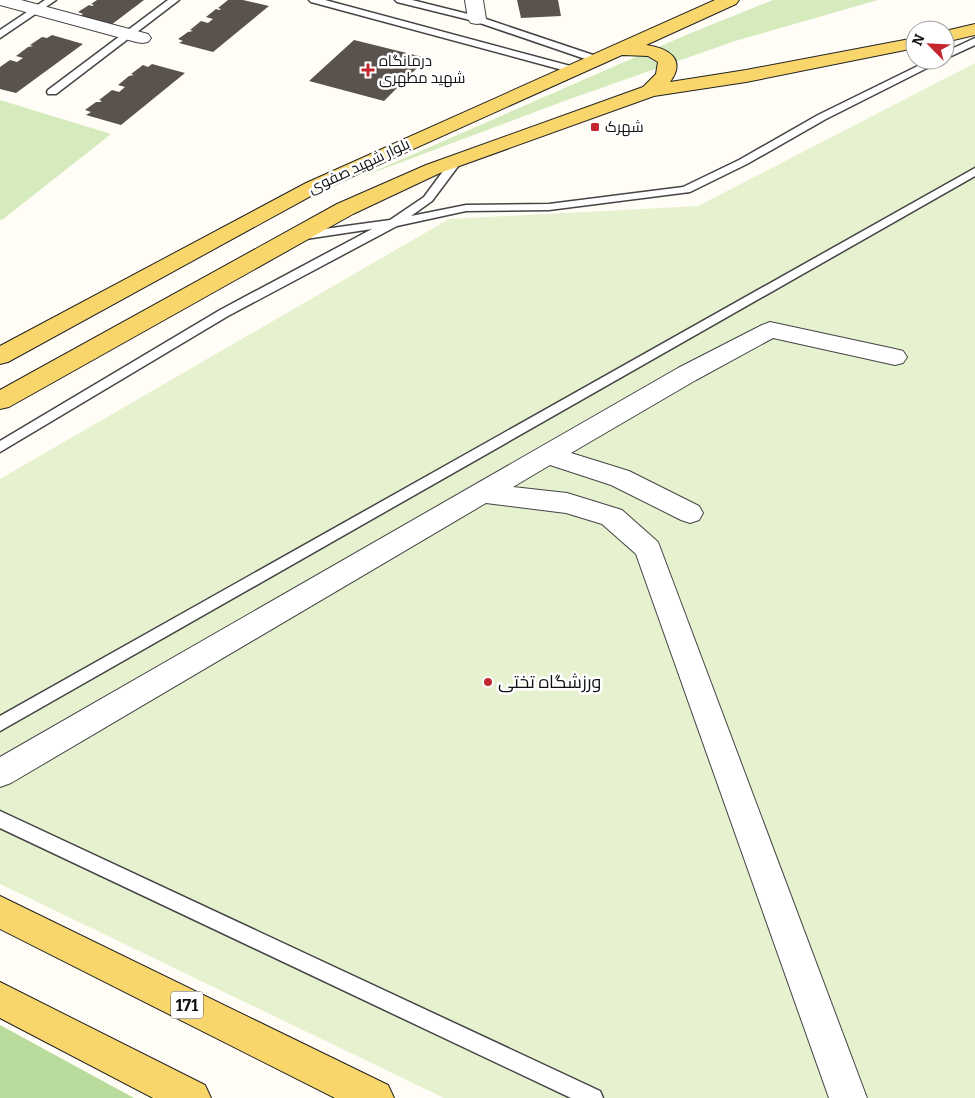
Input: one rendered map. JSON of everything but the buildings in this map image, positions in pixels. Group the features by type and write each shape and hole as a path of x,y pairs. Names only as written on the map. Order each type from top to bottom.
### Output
{"main road":[{"name":"بلوار شهید صفوی","path":"0,356 313,187 730,0"},
{"path":"955,34 975,29"},
{"name":"بلوار شهید صفوی","path":"0,401 345,209 433,169 650,92 746,76 905,45"},
{"path":"618,51 642,50 659,53 666,59 668,68 666,73 650,92"},
{"name":"171","path":"0,912 375,1098"},
{"path":"0,998 192,1098"}],"street":[{"path":"1,0 44,5 135,36"},
{"path":"474,0 477,19"},
{"path":"0,773 687,374 770,330 895,357"},
{"path":"547,455 620,478 690,512"},
{"path":"481,494 567,503 612,517 648,549 848,1098"}],"lane":[{"path":"52,92 135,36 174,0"},
{"path":"314,0 574,70"},
{"path":"400,0 477,19 598,60"},
{"path":"0,35 44,5"},
{"path":"955,51 975,41"},
{"path":"297,236 393,224 466,208 604,206 686,190 743,162 822,117 918,70"},
{"path":"0,447 224,313 393,224 428,199 456,161"},
{"path":"0,724 975,171"},
{"path":"0,819 593,1098"}],"green space":[{"path":"773,0 878,0 735,41 567,100 359,178 686,35"},
{"name":"ورزشگاه تختی","path":"975,63 975,1098 444,1098 0,884 0,479 449,219 698,206"},
{"path":"0,100 111,134 2,220 0,220"},
{"path":"0,1025 134,1098 0,1098"}],"place":[{"name":"درمانگاه شهید مطهری","path":"368,70"},
{"name":"شهرک","path":"595,127"},
{"name":"ورزشگاه تختی","path":"488,682"}]}
